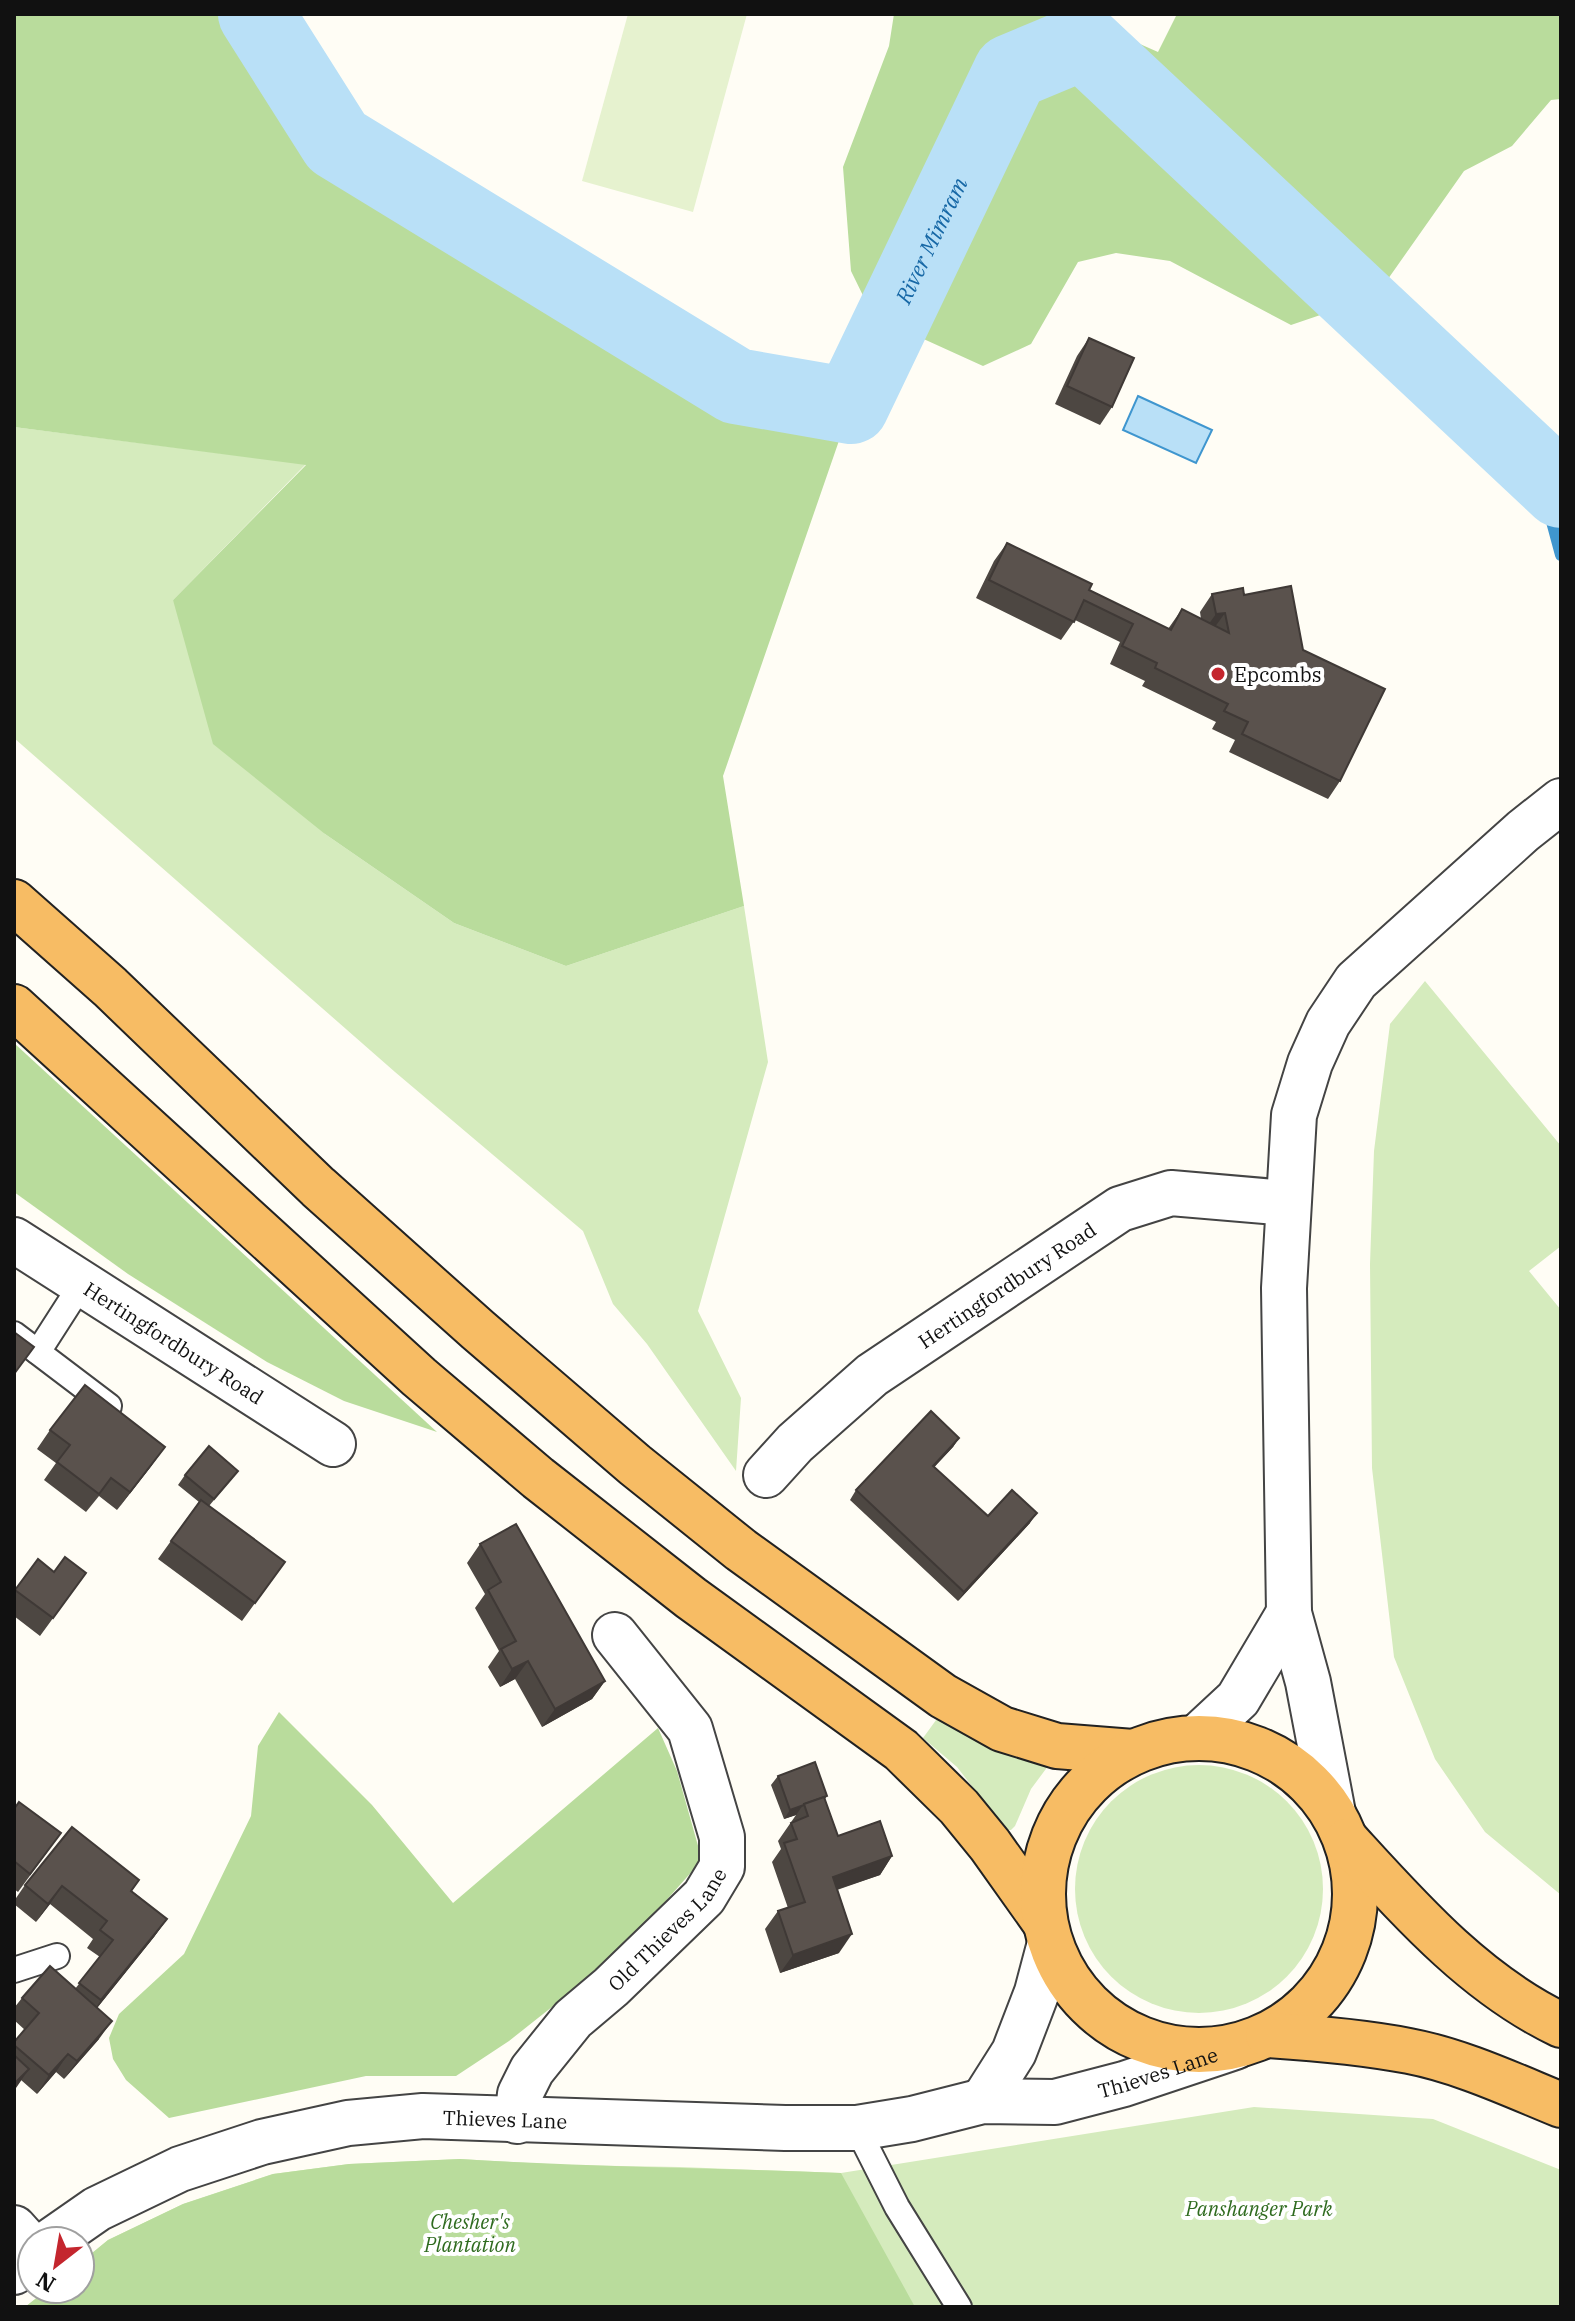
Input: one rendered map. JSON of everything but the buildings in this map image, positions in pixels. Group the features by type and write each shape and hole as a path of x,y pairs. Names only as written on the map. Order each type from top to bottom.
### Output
{"highway":[{"path":"14,902 110,987 318,1187 478,1330 635,1465 741,1550 943,1696 1002,1729 1057,1746 1133,1752"},
{"path":"14,1007 407,1366 526,1468 691,1598 901,1750 959,1807 990,1845 1047,1932 1070,1984 1102,2018 1143,2041 1188,2051 1251,2041 1334,2039 1412,2052 1498,2079 1561,2105"},
{"path":"1047,1932 1043,1880 1051,1840 1071,1804 1098,1774 1133,1752 1164,1742 1196,1738 1237,1743 1275,1757 1307,1782 1407,1907 1472,1968 1539,2014 1561,2025"},
{"path":"1251,2041 1300,2015 1326,1987 1345,1953 1354,1917 1355,1878 1340,1827"}],"street":[{"path":"1340,1827 1308,1682 1289,1613 1284,1288 1294,1115 1310,1063 1328,1023 1356,981 1523,831 1561,801"},
{"name":"Hertingfordbury Road","path":"766,1475 795,1443 872,1375 1120,1209 1171,1193 1287,1203"},
{"name":"Hertingfordbury Road","path":"14,1240 333,1444"},
{"path":"1196,1738 1238,1699 1289,1613"},
{"name":"Old Thieves Lane","path":"517,2121 520,2094 532,2070 573,2019 611,1987 704,1897 722,1867 722,1837 690,1729 615,1635"},
{"path":"983,2101 1014,2052 1037,1992 1047,1932"},
{"name":"Thieves Lane","path":"74,2225 97,2209 180,2169 262,2142 348,2123 423,2116 517,2121 857,2128 912,2119 983,2101 1055,2102 1124,2084 1251,2041"}],"lane":[{"path":"38,1352 81,1285"},
{"path":"14,1334 130,1422"},
{"path":"14,1970 57,1956"},
{"path":"857,2128 897,2207 959,2307"}],"green space":[{"path":"16,14 255,14 338,142 736,386 851,406 723,776 744,906 566,966 454,923 325,834 213,744 173,600 306,465 14,427"},
{"path":"628,14 747,14 693,212 582,181"},
{"path":"894,14 1072,14 1158,52 1177,14 1561,14 1561,99 1551,100 1512,146 1464,171 1376,296 1291,325 1170,261 1116,253 1078,262 1031,344 983,366 873,316 851,271 843,167 889,46"},
{"path":"14,427 306,464 173,600 325,834 454,923 566,966 744,906 768,1062 698,1311 741,1398 736,1471 647,1344 613,1304 583,1231 395,1072 14,738"},
{"path":"1425,981 1561,1146 1561,1246 1529,1271 1561,1310 1561,1895 1485,1832 1435,1759 1394,1657 1372,1468 1370,1264 1374,1151 1390,1024"},
{"path":"14,1043 437,1432 344,1401 267,1362 128,1274 14,1192"},
{"path":"279,1712 372,1805 453,1903 658,1728 677,1771 702,1860 633,1938 586,1980 509,2041 456,2076 366,2076 169,2118 126,2080 113,2059 109,2038 119,2014 184,1954 251,1816 258,1746"},
{"path":"939,1716 1057,1754 1031,1789 1011,1830 1006,1830 957,1767 923,1738"},
{"path":"1199,1765 1246,1775 1268,1786 1286,1802 1302,1820 1313,1842 1323,1889 1313,1936 1302,1958 1286,1976 1268,1992 1246,2003 1199,2013 1152,2003 1130,1992 1112,1976 1096,1958 1085,1936 1075,1889 1085,1842 1096,1820 1112,1802 1130,1786 1152,1775"},
{"name":"Panshanger Park","path":"1254,2107 1433,2119 1561,2170 1561,2307 25,2307 96,2305 96,2250 108,2240 183,2204 273,2174 349,2164 460,2159 841,2173"},
{"name":"Chesher's Plantation","path":"460,2159 841,2173 915,2307 25,2307 96,2305 96,2250 108,2240 183,2204 273,2174 349,2164"}],"water":[{"path":"1138,396 1212,430 1196,463 1123,430"}],"waterway":[{"name":"River Mimram","path":"256,14 337,142 736,386 851,406 1011,72 1083,42 1561,490"},
{"path":"1537,466 1561,555"}],"place":[{"name":"Epcombs","path":"1218,674"}]}
